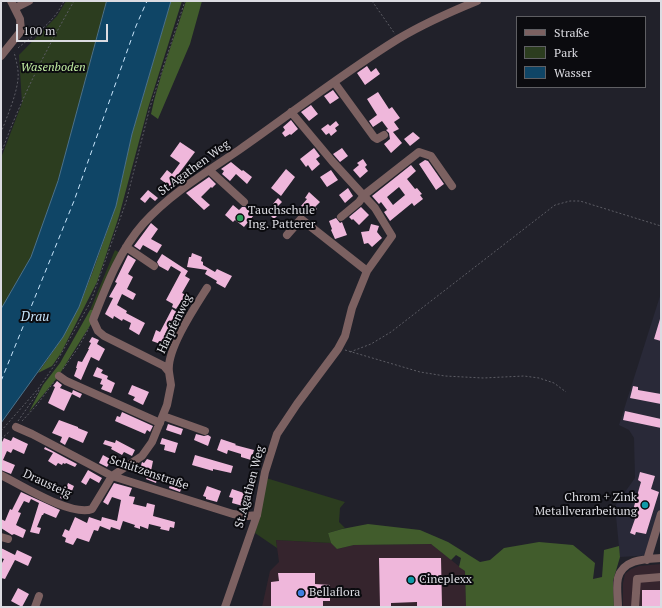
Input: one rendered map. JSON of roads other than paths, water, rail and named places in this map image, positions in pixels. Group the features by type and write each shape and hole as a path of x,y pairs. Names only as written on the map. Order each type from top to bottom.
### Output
{"street":[{"path":"2,53 21,31 20,19 13,4 29,1"},
{"name":"St.Agathen Weg","path":"169,372 164,366 156,361 104,336 98,331 93,320 106,287 126,247 143,224 170,198 334,82 399,39 447,13 477,1"},
{"path":"334,82 374,137 377,139 384,135"},
{"path":"291,112 332,161 364,195"},
{"path":"341,217 359,202 364,195 419,152 431,156 452,186"},
{"path":"209,170 244,202"},
{"name":"St.Agathen Weg","path":"225,607 257,515 265,472 278,434 297,404 338,349 345,336 352,308 367,271 392,236 375,208 364,195"},
{"path":"287,235 300,219 367,271"},
{"path":"126,247 154,266"},
{"name":"Harpfenweg","path":"169,372 168,365 179,337 207,288"},
{"path":"112,476 142,456 152,442 167,405 171,385 169,372"},
{"path":"58,376 66,381 161,420 205,432"},
{"name":"Schützenstraße","path":"15,427 32,434 112,476 233,514 248,516 257,515"},
{"name":"Drausteig","path":"1,475 62,506 78,510 92,509 112,476"},
{"path":"646,560 661,514"},
{"path":"618,607 618,578 625,566 634,562 661,558"},
{"path":"635,607 637,579 661,578"},
{"path":"35,607 39,596"}],"water":[{"name":"Drau","path":"107,1 171,1 132,134 116,206 79,307 63,337 1,423 1,309 31,257 58,181"}],"place":[{"name":"Tauchschule Ing. Patterer","path":"240,218"},
{"name":"Chrom + Zink Metallverarbeitung","path":"645,505"},
{"name":"Cineplexx","path":"411,580"},
{"name":"Bellaflora","path":"301,593"}],"park label":[{"name":"Wasenboden","path":"53,68"}]}
